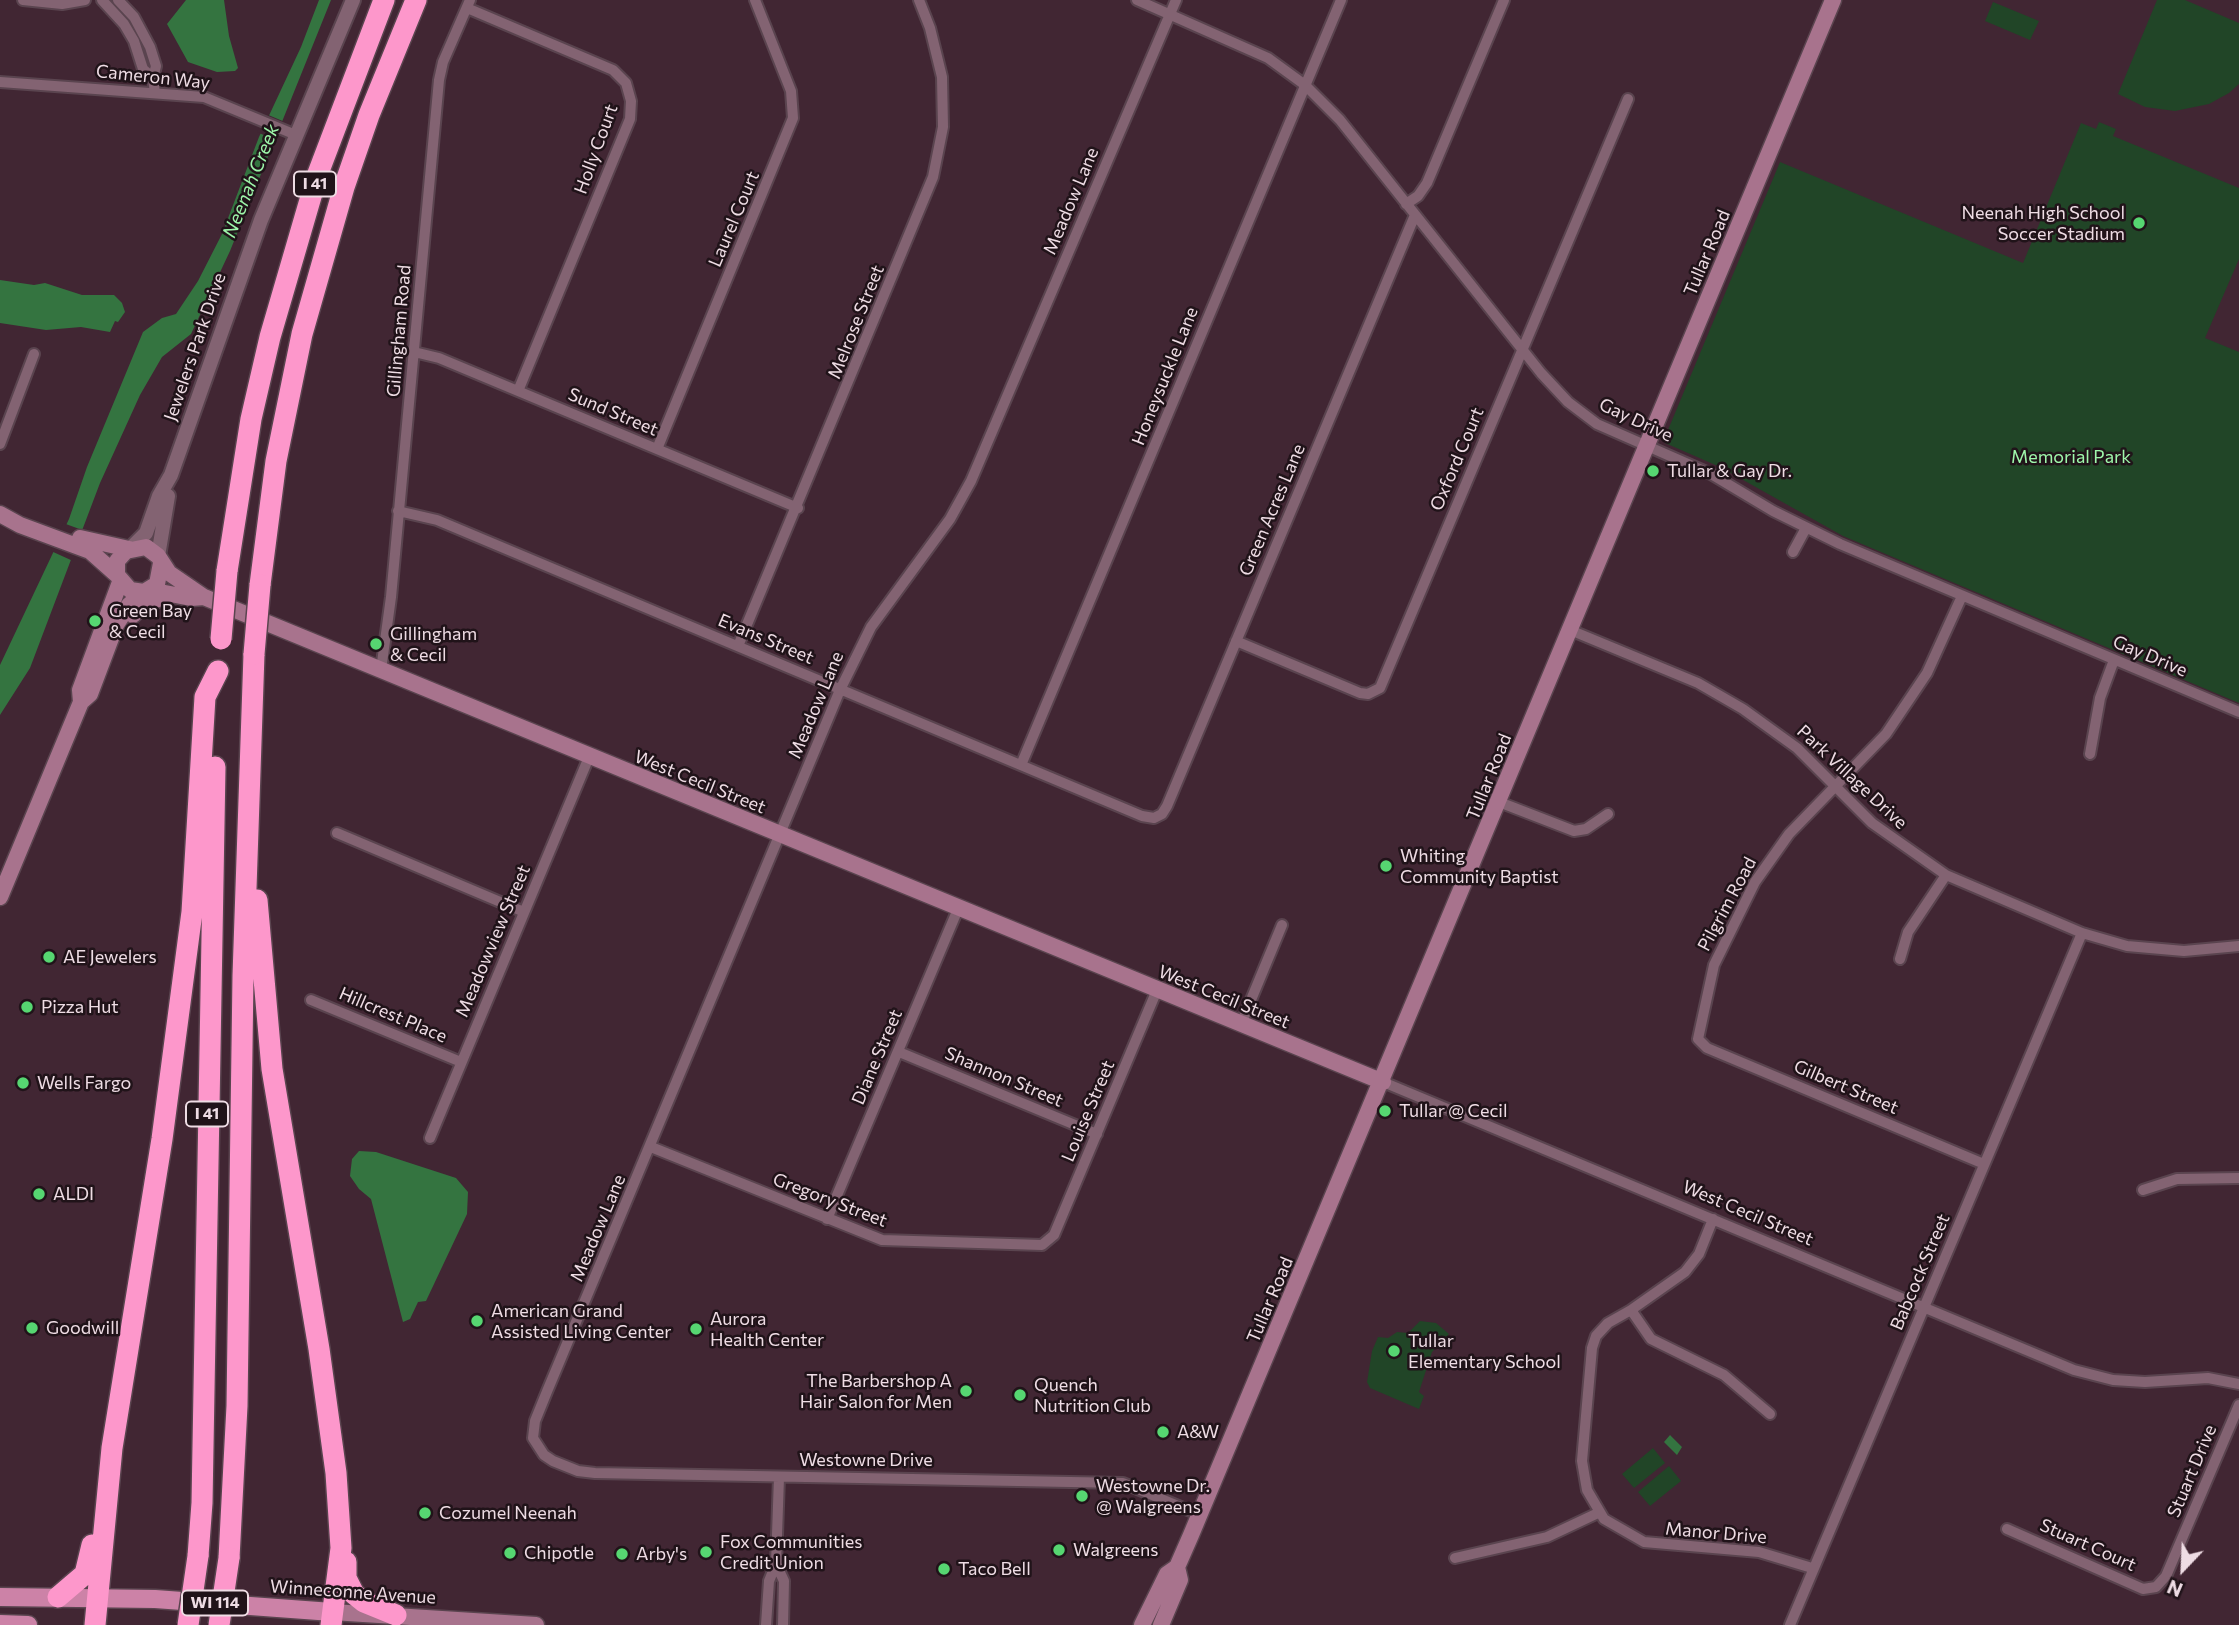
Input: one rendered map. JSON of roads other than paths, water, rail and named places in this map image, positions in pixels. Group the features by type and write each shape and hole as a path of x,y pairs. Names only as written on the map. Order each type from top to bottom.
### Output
{"highway":[{"name":"I 41","path":"188,1625 202,1503 209,983 218,671 227,571 251,419 270,337 317,176 384,0"},
{"name":"I 41","path":"219,1625 229,1558 237,1406 247,806 260,585 276,461 302,334 344,187 369,115 416,0"},
{"path":"95,1625 112,1448 162,1139 192,912 205,697 218,671"},
{"path":"247,806 257,822 258,915 270,1056 333,1445 341,1548 332,1618"},
{"path":"58,1597 82,1578 90,1563 100,1471 112,1448"},
{"path":"341,1548 346,1556 346,1578 354,1594 364,1602 396,1615"}],"main road":[{"name":"Tullar Road","path":"1142,1625 1167,1574 1177,1567 1200,1514 1383,1082 1833,0"},
{"path":"11,520 97,555 117,584 130,590 148,590"},
{"path":"0,897 119,618 160,577 159,559 146,547 80,547"},
{"path":"86,698 80,690 117,584 117,561 130,548"},
{"name":"West Cecil Street","path":"159,559 169,573 204,597 1383,1082"},
{"name":"West Cecil Street","path":"148,590 204,597"},
{"path":"86,698 103,676 134,614 149,602 170,594"},
{"name":"Tullar Road","path":"1161,1625 1180,1580 1177,1567"},
{"name":"Winneconne Avenue","path":"0,1597 97,1598 332,1618 396,1615 536,1625"},
{"path":"0,1624 28,1625"}],"street":[{"path":"23,0 62,4 85,0"},
{"path":"102,0 124,24 143,69 153,78"},
{"path":"118,0 134,17 146,38 156,66 153,78 155,93"},
{"name":"Jewelers Park Drive","path":"130,548 146,533 159,496 171,475 291,133 353,0"},
{"name":"Laurel Court","path":"657,449 793,118 792,91 755,0"},
{"name":"Melrose Street","path":"738,646 922,208 939,152 943,127 942,77 930,28 919,0"},
{"name":"Gay Drive","path":"1137,0 1268,58 1305,85 1340,120 1521,349 1554,388 1583,414 1611,432 1724,481 1806,528 2239,712"},
{"name":"Meadow Lane","path":"535,1444 535,1420 840,690 872,627 950,519 971,481 1176,0"},
{"name":"Honeysuckle Lane","path":"1021,765 1341,0"},
{"path":"1406,204 1418,196 1427,183 1504,0"},
{"name":"Gillingham Road","path":"381,670 386,651 441,71 468,4"},
{"name":"Holly Court","path":"468,4 613,70 625,83 631,101 630,119 518,391"},
{"name":"Cameron Way","path":"0,82 204,97 291,133"},
{"name":"Oxford Court","path":"1236,641 1360,693 1378,691 1628,99"},
{"name":"Green Acres Lane","path":"1158,817 1167,806 1415,215"},
{"name":"Sund Street","path":"414,352 439,358 798,508"},
{"path":"0,444 34,354"},
{"name":"Jewelers Park Drive","path":"159,559 171,475"},
{"name":"Evans Street","path":"398,511 427,516 1142,816 1158,817"},
{"path":"1793,552 1806,528"},
{"name":"Pilgrim Road","path":"1698,1039 1714,965 1744,902 1789,834 1886,734 1909,703 1927,673 1962,596"},
{"name":"Park Village Drive","path":"1570,630 1698,683 1735,704 1797,748 1903,848 1946,875 2082,933 2127,946 2157,950 2239,946"},
{"path":"2090,754 2100,698 2114,660"},
{"name":"Meadowview Street","path":"430,1138 589,757"},
{"path":"1499,802 1574,831 1586,829 1608,814"},
{"path":"337,833 524,912"},
{"path":"1900,959 1908,932 1946,875"},
{"name":"Diane Street","path":"827,1219 958,909"},
{"path":"1241,1024 1282,925"},
{"name":"Babcock Street","path":"1790,1625 2082,933"},
{"name":"Louise Street","path":"1047,1243 1054,1235 1157,990"},
{"name":"Hillcrest Place","path":"311,1000 461,1062"},
{"name":"Gilbert Street","path":"1698,1039 1707,1048 1984,1164"},
{"name":"Shannon Street","path":"899,1052 1097,1134"},
{"name":"West Cecil Street","path":"1383,1082 1923,1308 2094,1376 2146,1382 2208,1378 2239,1384"},
{"name":"Gregory Street","path":"651,1147 872,1237 891,1241 1047,1243"},
{"path":"2143,1190 2178,1179 2239,1178"},
{"path":"1455,1558 1547,1537 1598,1513 1587,1490 1583,1472 1592,1348 1596,1336 1608,1323 1631,1310 1693,1264 1713,1219"},
{"path":"1631,1310 1651,1339 1732,1380 1770,1414"},
{"name":"Stuart Drive","path":"2156,1587 2166,1576 2239,1405"},
{"name":"Westowne Drive","path":"535,1444 552,1461 578,1471 1123,1483 1200,1514"},
{"path":"766,1625 769,1581 776,1564 779,1477"},
{"name":"Manor Drive","path":"1598,1513 1621,1531 1657,1545 1759,1552 1812,1568"},
{"name":"Stuart Court","path":"2007,1528 2143,1589 2156,1587"},
{"path":"776,1564 785,1581 783,1625"}],"water":[{"path":"186,0 224,0 229,36 238,68 235,71 217,72 188,62 167,24"},
{"name":"Neenah Creek","path":"319,0 331,0 230,251 191,334 162,357 140,395 100,483 30,668 0,715 0,665 69,519 87,467 143,332 162,318 176,314 198,281 222,234 259,137 301,47"},
{"path":"0,280 34,285 45,283 82,295 114,295 122,303 125,312 118,322 115,321 110,332 81,327 46,330 0,323"},
{"path":"359,1151 376,1152 456,1178 468,1192 467,1214 426,1301 418,1302 410,1319 403,1322 371,1199 359,1189 350,1176 352,1159"},
{"path":"1670,1435 1682,1447 1677,1455 1664,1442"}],"place":[{"name":"Neenah High School Soccer Stadium","path":"2139,223"},
{"name":"Tullar & Gay Dr.","path":"1653,471"},
{"name":"Green Bay & Cecil","path":"95,621"},
{"name":"Gillingham & Cecil","path":"376,644"},
{"name":"Whiting Community Baptist","path":"1386,866"},
{"name":"AE Jewelers","path":"49,957"},
{"name":"Pizza Hut","path":"27,1007"},
{"name":"Wells Fargo","path":"23,1083"},
{"name":"Tullar @ Cecil","path":"1385,1111"},
{"name":"ALDI","path":"39,1194"},
{"name":"American Grand Assisted Living Center","path":"477,1321"},
{"name":"Goodwill","path":"32,1328"},
{"name":"Aurora Health Center","path":"696,1329"},
{"name":"Tullar Elementary School","path":"1394,1351"},
{"name":"The Barbershop A Hair Salon for Men","path":"966,1391"},
{"name":"Quench Nutrition Club","path":"1020,1395"},
{"name":"A&W","path":"1163,1432"},
{"name":"Westowne Dr. @ Walgreens","path":"1082,1496"},
{"name":"Cozumel Neenah","path":"425,1513"},
{"name":"Walgreens","path":"1059,1550"},
{"name":"Fox Communities Credit Union","path":"706,1552"},
{"name":"Chipotle","path":"510,1553"},
{"name":"Arby's","path":"622,1554"},
{"name":"Taco Bell","path":"944,1569"}],"park label":[{"name":"Memorial Park","path":"2071,457"}]}
